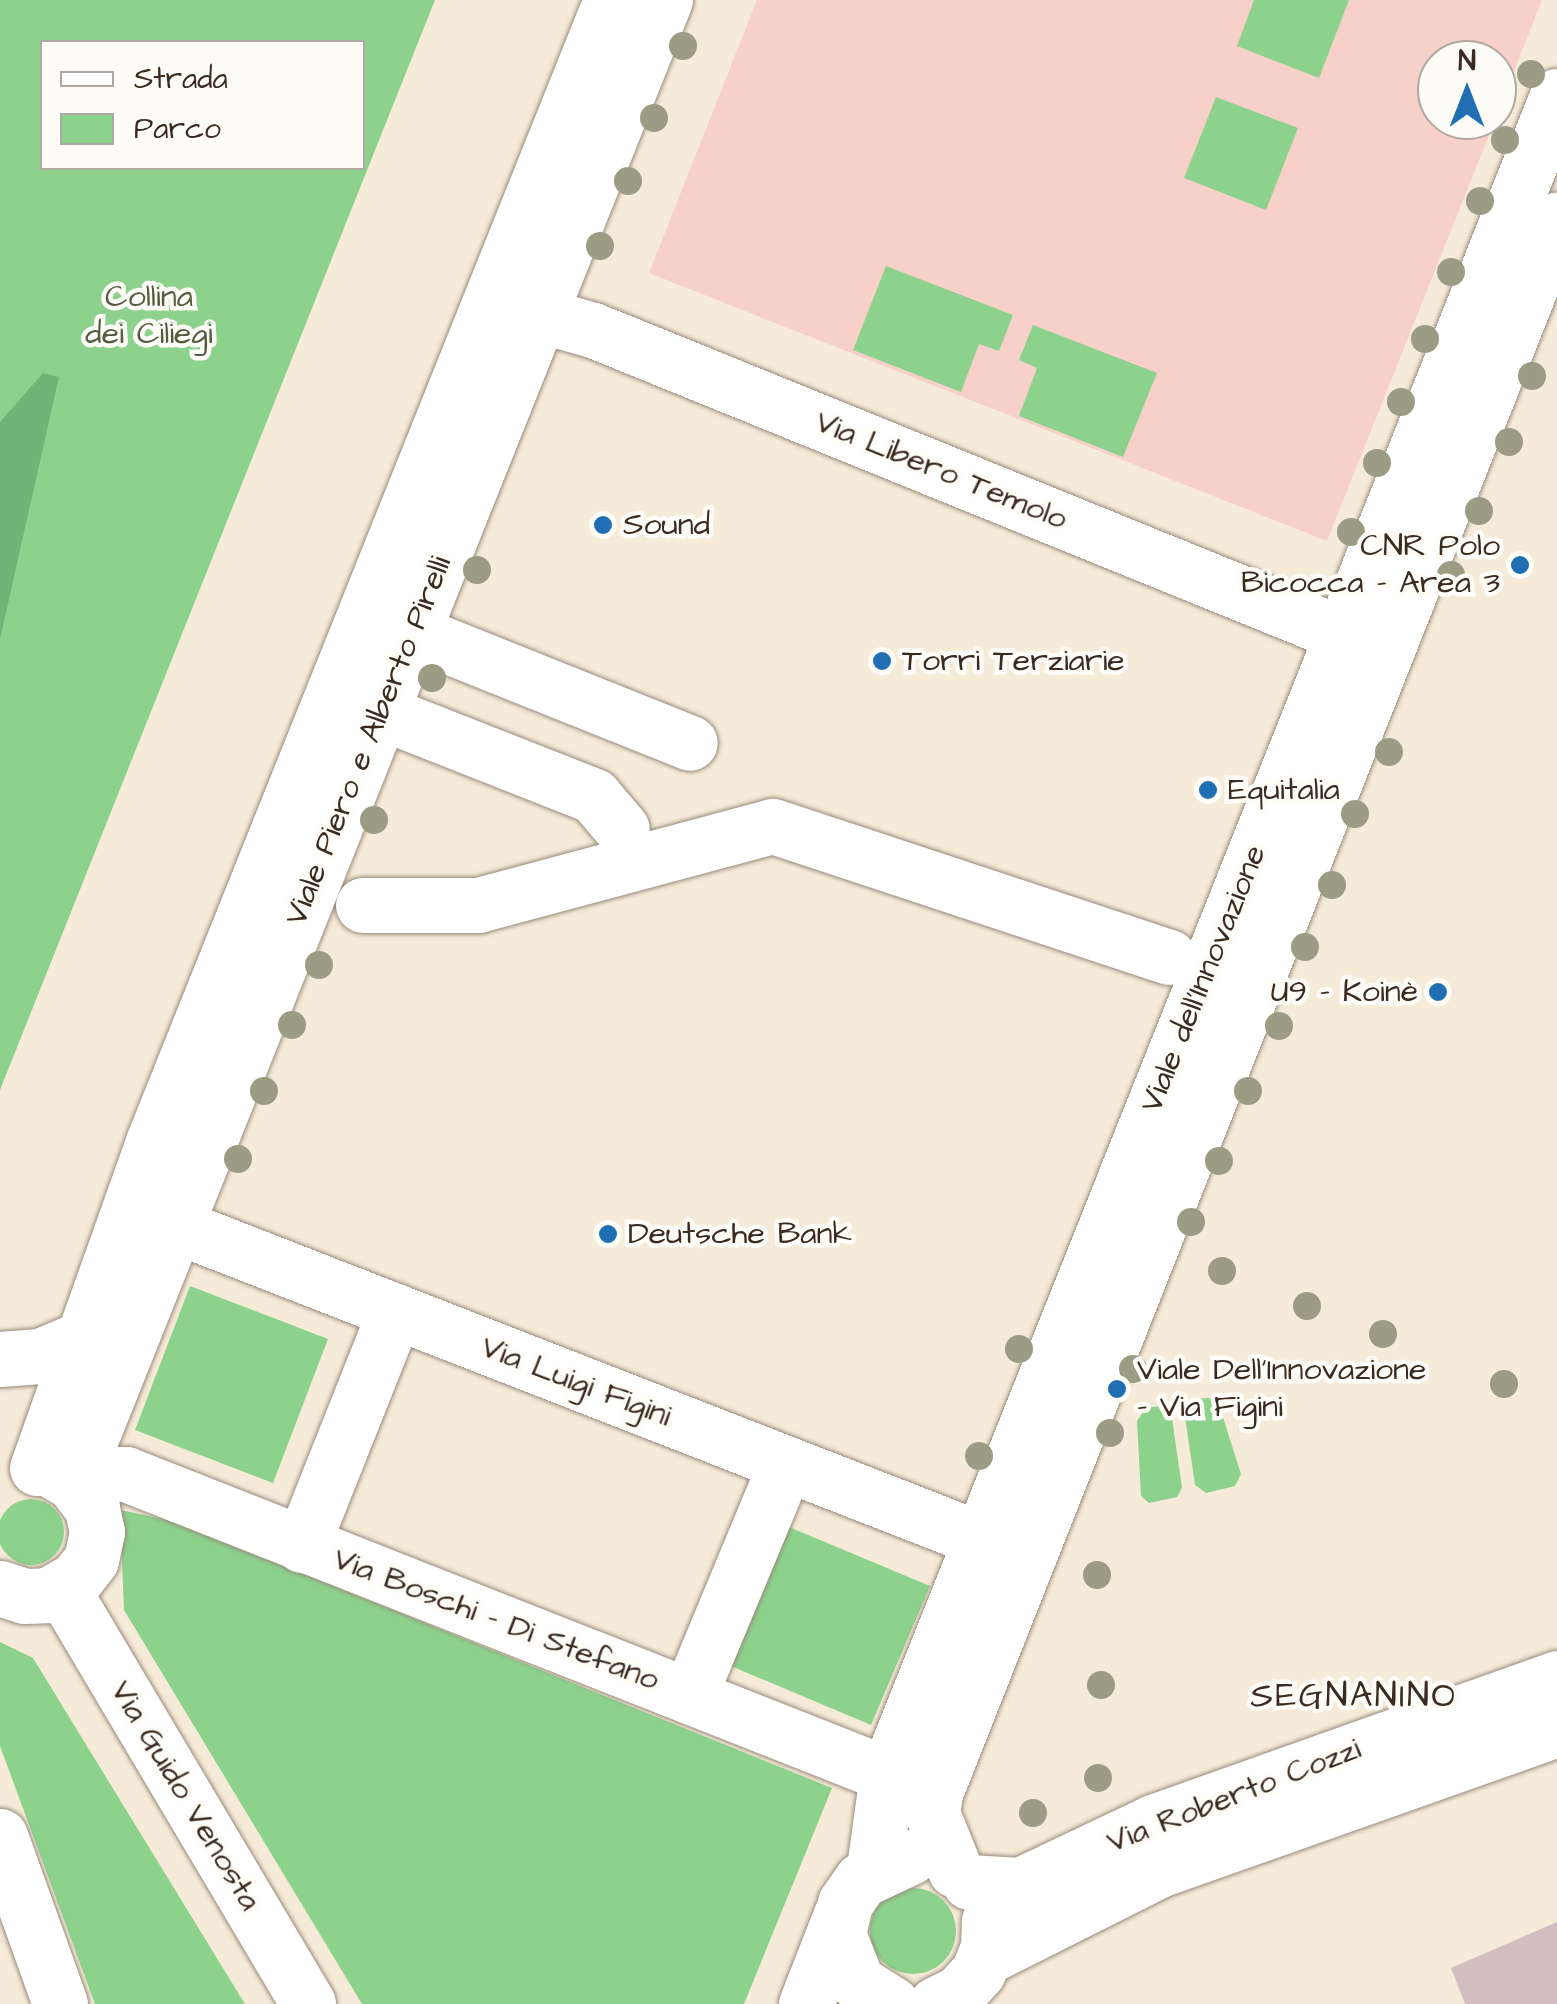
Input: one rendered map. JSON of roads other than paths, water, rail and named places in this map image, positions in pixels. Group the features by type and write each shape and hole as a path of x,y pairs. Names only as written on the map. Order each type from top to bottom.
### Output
{"street":[{"name":"Viale Piero e Alberto Pirelli","path":"282,891 381,712 413,632 611,0"},
{"name":"Viale Piero e Alberto Pirelli","path":"33,1475 152,1217 515,309 665,0"},
{"name":"Viale dell'Innovazione","path":"874,1868 887,1774 1002,1547 1363,643 1557,96"},
{"name":"Viale dell'Innovazione","path":"1363,643 1557,220"},
{"name":"Via Libero Temolo","path":"515,309 593,330 1363,643"},
{"path":"413,632 690,744"},
{"path":"381,712 594,796 622,828"},
{"path":"363,906 478,905 774,826 1169,957"},
{"name":"Viale Piero e Alberto Pirelli","path":"33,1475 80,1339 152,1217"},
{"name":"Via Luigi Figini","path":"152,1217 1002,1547"},
{"name":"Via Boschi - Di Stefano","path":"302,1544 395,1311"},
{"path":"0,1359 40,1356 80,1339"},
{"name":"Via Boschi - Di Stefano","path":"690,1696 786,1463"},
{"name":"Via Boschi - Di Stefano","path":"33,1475 126,1474 887,1774"},
{"path":"0,1588 24,1596 62,1589 87,1566 96,1544 94,1516 33,1475"},
{"name":"Viale dell'Innovazione","path":"962,1876 932,1813 1002,1547"},
{"name":"Via Guido Venosta","path":"62,1589 308,2004"},
{"name":"Via Roberto Cozzi","path":"874,1868 911,1857 962,1876 1020,1885 1153,1822 1557,1678"},
{"name":"Via Roberto Cozzi","path":"936,2004 966,1986 986,1956 1159,1870 1557,1728"},
{"path":"0,1836 60,2004"},
{"path":"806,2004 842,1912 874,1868"},
{"path":"962,1876 988,1914 986,1956"},
{"path":"842,1912 838,1934 847,1966 864,1988 892,2004"}],"place":[{"name":"Sound","path":"603,525"},
{"name":"CNR Polo Bicocca - Area 3","path":"1520,565"},
{"name":"Torri Terziarie","path":"882,661"},
{"name":"Equitalia","path":"1208,790"},
{"name":"U9 - Koinè","path":"1438,992"},
{"name":"Deutsche Bank","path":"608,1234"},
{"name":"Viale Dell'Innovazione - Via Figini","path":"1117,1389"}],"district":[{"name":"SEGNANINO","path":"1354,1696"}],"park label":[{"name":"Collina dei Ciliegi","path":"149,316"}]}
